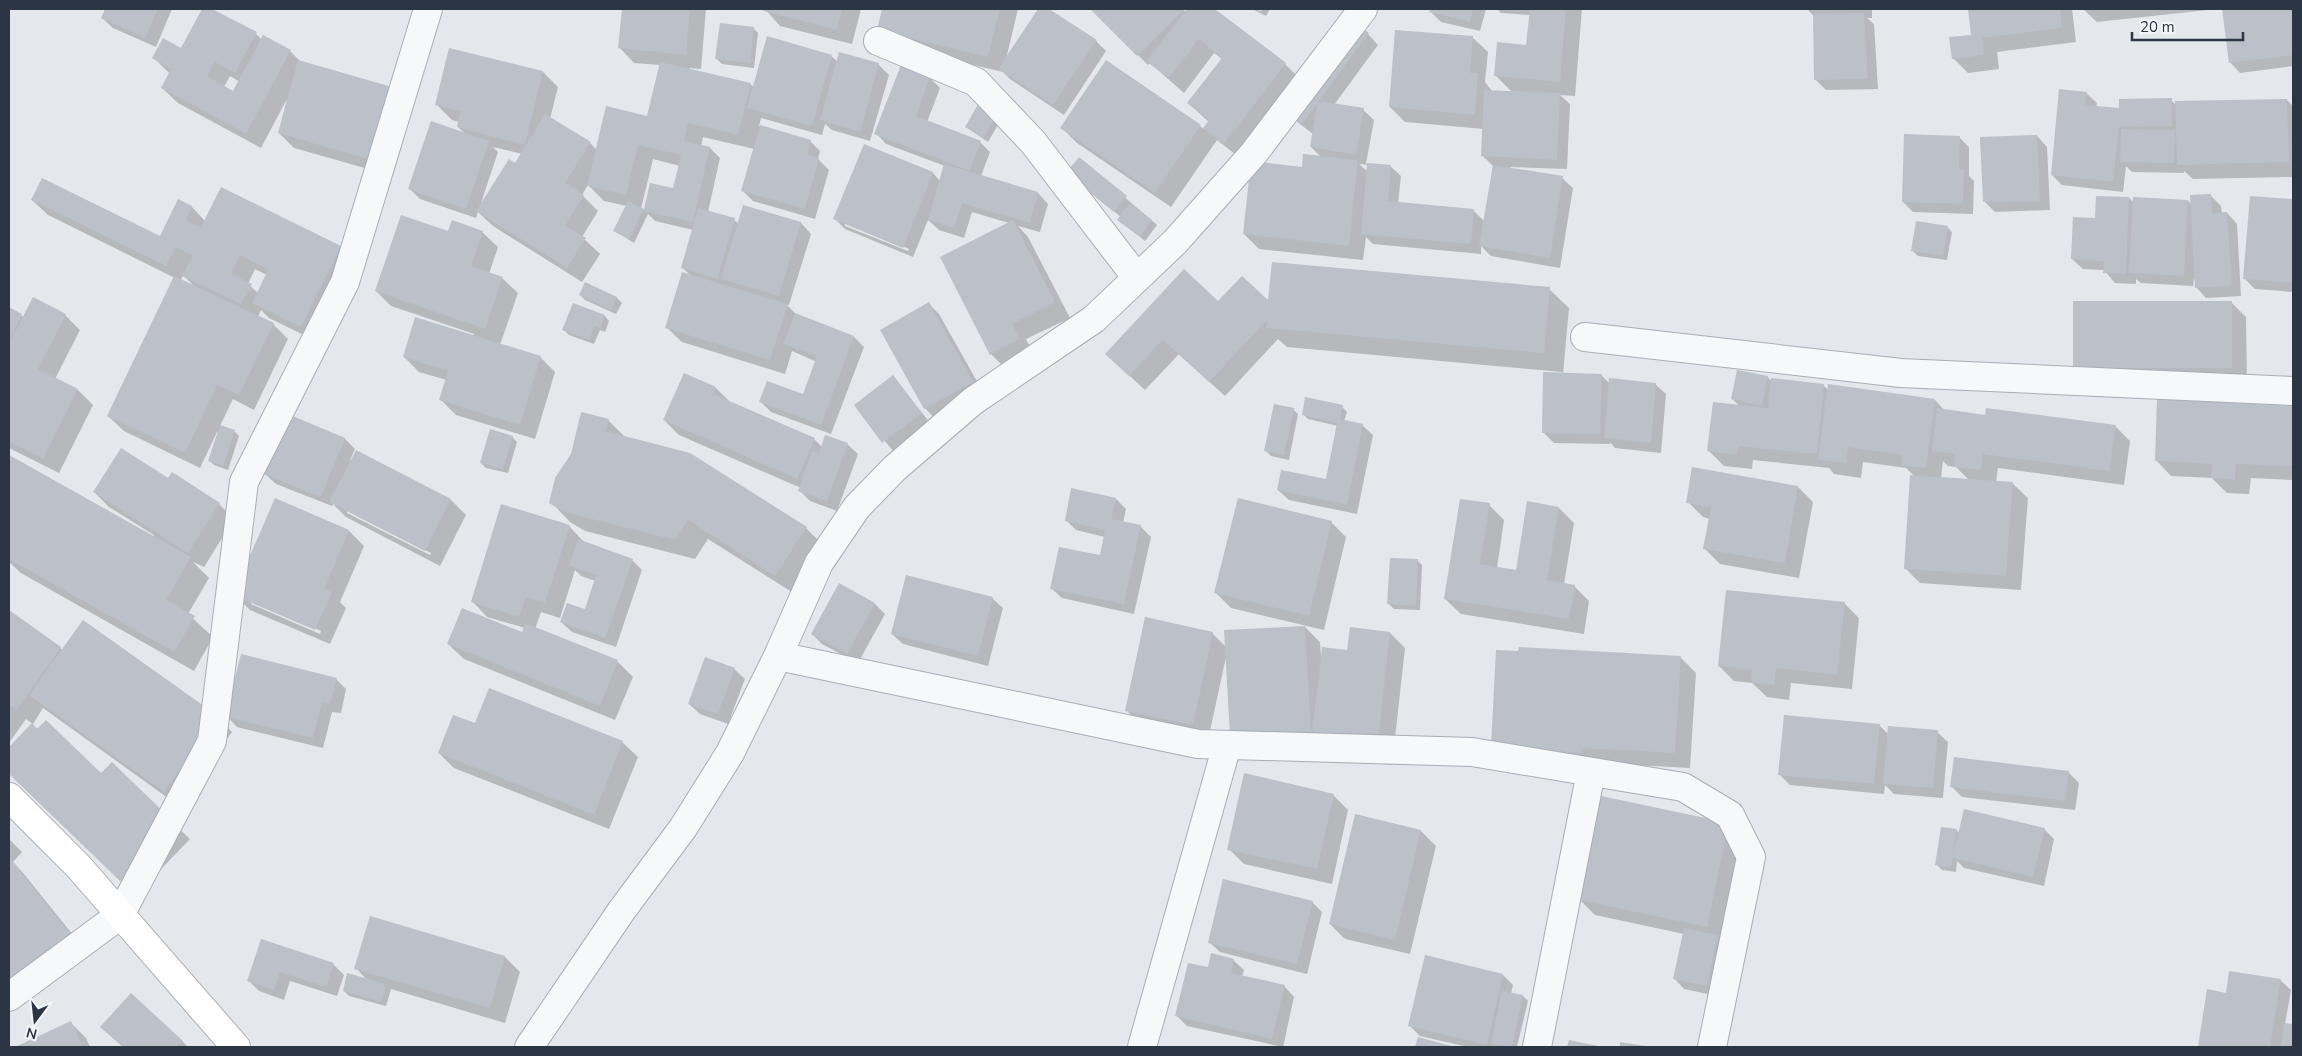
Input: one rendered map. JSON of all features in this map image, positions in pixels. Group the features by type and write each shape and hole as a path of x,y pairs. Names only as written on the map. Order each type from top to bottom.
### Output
{"street":[{"path":"9,998 120,915 212,741 244,482 345,282 428,9"},
{"path":"529,1047 622,910 683,828 730,753 778,656 819,563 856,507 895,468 973,401 1094,318 1175,242 1254,153 1363,9"},
{"path":"878,41 976,82 1033,142 1137,278"},
{"path":"1585,337 1901,373 2293,390"},
{"path":"778,656 1198,744 1472,752 1682,787 1730,815 1750,857 1712,1047"},
{"path":"1142,1047 1227,745"},
{"path":"1537,1047 1591,772"},
{"path":"9,796 78,866 236,1047"}],"building":[{"path":"105,9 158,9 145,38 101,18"},
{"path":"202,9 212,9 257,32 235,73 215,62 207,76 233,91 263,35 291,50 246,134 161,88 171,69 152,58 163,38 181,48"},
{"path":"622,9 690,9 686,55 618,48"},
{"path":"764,9 842,9 837,30 763,11"},
{"path":"882,9 1000,9 988,57 912,39 909,51 874,43"},
{"path":"1038,9 1049,9 1097,40 1053,105 998,69"},
{"path":"1090,9 1185,9 1137,56"},
{"path":"1187,9 1215,9 1286,63 1224,144 1203,128 1209,120 1187,103 1222,58 1199,39 1169,78 1146,61"},
{"path":"1430,9 1473,9 1470,22 1429,12"},
{"path":"1530,9 1566,9 1560,82 1494,76 1497,42 1526,45"},
{"path":"1968,9 2060,9 2062,28 1982,38 1984,55 1952,59 1949,37 1971,35"},
{"path":"2222,9 2293,9 2293,55 2229,63"},
{"path":"1342,13 1369,33 1319,101 1364,108 1356,155 1310,147 1317,104 1302,124 1275,104"},
{"path":"1864,13 1868,79 1814,80 1813,14"},
{"path":"720,23 754,27 750,63 715,59"},
{"path":"1395,30 1473,36 1470,73 1478,73 1475,115 1389,107"},
{"path":"767,36 832,55 812,126 747,108"},
{"path":"449,48 543,71 525,145 457,127 460,111 435,105"},
{"path":"839,52 879,63 860,132 820,120"},
{"path":"298,60 399,89 378,162 278,133"},
{"path":"1106,60 1201,125 1155,193 1060,128"},
{"path":"660,62 751,83 738,135 688,123 684,141 710,147 693,222 643,211 629,239 613,231 628,201 644,209 650,183 673,188 681,155 638,145 626,195 587,186 606,106 647,116"},
{"path":"901,65 930,77 916,116 981,141 970,171 874,134"},
{"path":"2059,89 2087,92 2085,105 2119,108 2119,99 2172,98 2172,126 2119,127 2113,182 2051,175"},
{"path":"1484,90 1560,93 1557,160 1481,156"},
{"path":"984,94 1002,105 983,138 965,127"},
{"path":"2287,99 2289,162 2177,165 2175,101"},
{"path":"545,114 591,142 565,183 584,195 565,225 586,238 567,268 476,211 509,159 515,163"},
{"path":"431,121 489,141 466,209 408,189"},
{"path":"760,125 811,140 807,154 819,158 805,209 741,191"},
{"path":"2121,129 2175,130 2174,163 2120,162"},
{"path":"1904,134 1960,136 1959,169 1964,169 1963,204 1902,202"},
{"path":"2037,135 2040,201 1983,202 1980,137"},
{"path":"864,144 933,172 903,248 833,219"},
{"path":"1303,154 1358,160 1349,246 1243,234 1251,161 1302,167"},
{"path":"1079,157 1127,196 1114,212 1066,173"},
{"path":"1367,163 1391,165 1388,201 1474,209 1471,244 1361,234"},
{"path":"944,164 1038,192 1030,223 962,203 954,228 928,220"},
{"path":"1493,165 1563,176 1550,258 1479,246"},
{"path":"42,178 160,236 178,199 192,206 186,220 201,227 221,187 341,246 301,327 252,303 268,270 240,255 231,274 252,284 241,304 182,276 193,255 175,247 166,266 31,200"},
{"path":"2211,194 2212,213 2227,212 2232,286 2195,288 2190,195"},
{"path":"2096,196 2129,197 2126,274 2103,273 2104,261 2071,259 2073,217 2095,218"},
{"path":"2250,196 2293,199 2293,283 2243,279"},
{"path":"2133,197 2188,200 2184,276 2129,273"},
{"path":"1130,203 1152,220 1140,237 1117,220"},
{"path":"743,205 801,222 779,296 721,279"},
{"path":"698,208 735,218 717,279 681,268"},
{"path":"401,215 448,231 452,220 483,231 471,266 503,277 485,329 375,291"},
{"path":"1013,220 1055,302 1012,324 1020,339 990,355 940,257"},
{"path":"1916,221 1948,226 1943,256 1911,251"},
{"path":"1272,262 1550,287 1544,353 1266,328 1267,320 1209,382 1163,340 1129,376 1105,354 1184,269 1218,301 1242,276 1268,300"},
{"path":"682,272 788,304 770,360 665,328"},
{"path":"174,276 274,323 239,395 217,385 185,453 107,416"},
{"path":"585,282 617,297 611,310 579,295"},
{"path":"33,297 66,314 38,369 78,389 43,459 9,441 9,344"},
{"path":"2073,301 2232,301 2232,368 2073,368"},
{"path":"929,302 973,382 924,409 880,330"},
{"path":"573,303 605,315 600,328 595,326 589,340 562,330"},
{"path":"9,307 22,314 9,341"},
{"path":"795,313 854,336 821,425 759,402 767,381 803,394 817,356 783,344"},
{"path":"415,317 541,356 520,425 439,400 448,371 403,357"},
{"path":"1737,370 1768,376 1762,406 1731,399"},
{"path":"1543,372 1602,374 1600,434 1542,433"},
{"path":"684,373 716,387 713,394 815,438 797,479 663,420"},
{"path":"893,375 922,413 882,443 854,405"},
{"path":"1609,378 1656,383 1651,443 1604,438"},
{"path":"1771,378 1824,384 1817,454 1738,446 1737,455 1707,451 1713,402 1768,408"},
{"path":"1828,384 1935,399 1926,468 1901,465 1902,455 1848,447 1846,463 1818,460"},
{"path":"1305,397 1343,405 1340,419 1363,424 1347,505 1277,490 1281,470 1326,479 1337,423 1302,415"},
{"path":"2157,399 2293,406 2293,466 2236,464 2235,480 2211,478 2212,464 2155,461"},
{"path":"1274,404 1294,408 1284,455 1264,451"},
{"path":"1937,408 1985,415 1986,408 2116,425 2109,471 1983,454 1981,470 1954,467 1955,454 1932,451"},
{"path":"581,412 609,419 605,431 690,453 807,527 775,576 688,520 675,540 564,512 549,503 555,478 571,454"},
{"path":"288,414 345,438 321,497 264,474"},
{"path":"220,425 235,430 223,466 208,461"},
{"path":"490,429 513,436 503,469 480,463"},
{"path":"825,435 848,443 827,501 798,491 812,451 819,453"},
{"path":"121,448 168,478 172,472 220,503 188,553 93,492"},
{"path":"356,450 451,499 425,551 329,502"},
{"path":"9,455 191,557 166,600 195,616 174,652 9,559"},
{"path":"1692,467 1798,486 1785,563 1703,549 1711,507 1686,503"},
{"path":"1910,475 2013,482 2006,576 1904,569"},
{"path":"1071,488 1116,498 1112,519 1141,525 1124,604 1050,589 1059,547 1100,555 1105,530 1065,521"},
{"path":"275,498 349,530 324,589 332,592 315,630 233,595"},
{"path":"1238,498 1332,521 1309,616 1214,593"},
{"path":"1460,499 1490,503 1480,564 1516,570 1527,501 1559,507 1547,580 1575,585 1569,619 1444,599"},
{"path":"501,504 570,525 545,603 526,597 519,617 471,602"},
{"path":"578,539 633,559 605,638 560,622 567,603 585,609 596,575 569,566"},
{"path":"1390,558 1418,559 1416,606 1387,604"},
{"path":"906,575 993,597 978,656 891,634"},
{"path":"839,583 875,603 847,654 811,634"},
{"path":"1726,590 1845,602 1837,675 1776,668 1774,685 1751,683 1752,670 1718,666"},
{"path":"462,608 522,632 525,623 618,660 600,706 447,644"},
{"path":"9,610 61,647 17,710 10,705 9,707"},
{"path":"1145,617 1213,632 1193,725 1125,711"},
{"path":"83,620 218,716 164,792 29,695"},
{"path":"1305,626 1311,732 1230,736 1224,630"},
{"path":"1350,627 1390,632 1377,751 1311,743 1322,647 1347,650"},
{"path":"1519,647 1681,656 1675,753 1582,748 1582,753 1491,747 1496,650 1518,651"},
{"path":"241,654 337,678 330,704 322,702 313,738 225,717"},
{"path":"705,657 735,668 718,714 688,704"},
{"path":"489,688 623,741 594,815 438,753 453,715 475,723"},
{"path":"1784,715 1880,724 1874,784 1778,775"},
{"path":"46,720 101,773 112,762 175,823 120,881 9,774 9,747 32,723 37,729"},
{"path":"1888,726 1938,730 1933,788 1883,784"},
{"path":"1954,757 2069,771 2065,801 1950,787"},
{"path":"1244,773 1334,794 1317,869 1227,850"},
{"path":"1601,796 1729,823 1707,927 1579,900"},
{"path":"1964,809 2045,828 2033,877 1953,858 1951,868 1935,865 1941,827 1957,829 1953,856"},
{"path":"1355,814 1421,830 1395,940 1329,924"},
{"path":"9,857 71,935 9,983"},
{"path":"1223,879 1313,901 1297,964 1208,943"},
{"path":"370,916 505,956 490,1008 354,969"},
{"path":"1684,928 1718,935 1707,986 1673,979"},
{"path":"261,939 334,963 326,987 280,972 274,990 247,981"},
{"path":"1211,953 1234,959 1231,973 1285,985 1272,1039 1175,1016 1188,963 1208,967"},
{"path":"1425,955 1503,974 1487,1045 1408,1026"},
{"path":"2229,971 2281,979 2270,1047 2198,1047 2207,989 2226,993"},
{"path":"347,973 386,984 381,1002 343,991"},
{"path":"1502,991 1523,995 1512,1047 1491,1044"},
{"path":"131,993 183,1041 176,1047 123,1047 100,1027"},
{"path":"71,1021 83,1047 15,1047"},
{"path":"2284,1023 2293,1024 2293,1047 2281,1047"},
{"path":"1418,1037 1455,1047 1415,1047"},
{"path":"1569,1040 1598,1046 1598,1047 1567,1047"},
{"path":"1620,1042 1646,1046 1646,1047 1620,1047"}]}
